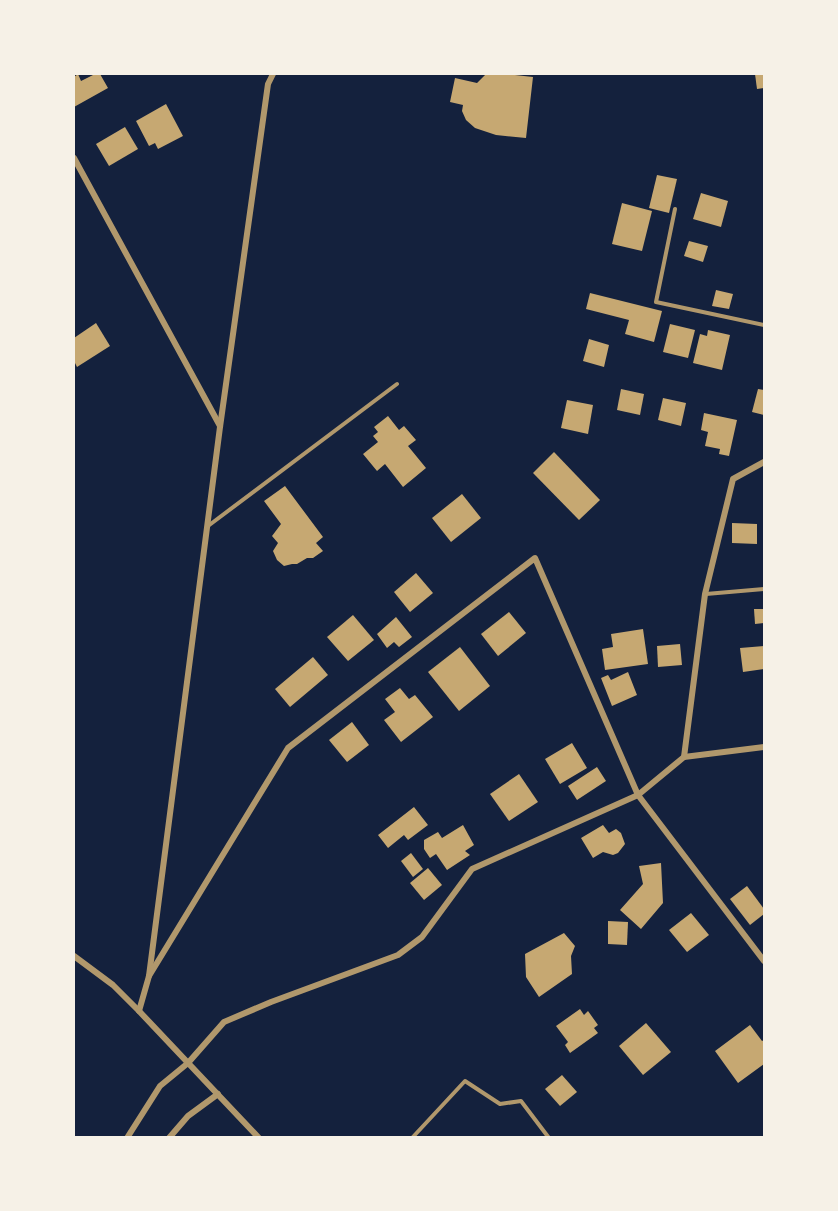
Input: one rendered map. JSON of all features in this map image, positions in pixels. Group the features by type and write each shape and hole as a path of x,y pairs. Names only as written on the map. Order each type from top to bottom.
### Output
{"street":[{"path":"139,1011 149,976 220,427 268,84 273,74"},
{"path":"74,158 220,427"},
{"path":"684,757 705,594 733,479 765,462"},
{"path":"149,976 288,748 535,558 638,795 765,961"},
{"path":"127,1137 160,1086 188,1063 224,1022 270,1002 398,955 422,937 472,868 638,795 684,757 765,747"},
{"path":"74,957 112,985 139,1011 259,1137"},
{"path":"172,1136 188,1116 218,1094"}],"lane":[{"path":"675,208 656,302 765,325"},
{"path":"207,527 397,384"},
{"path":"705,594 765,589"},
{"path":"412,1137 465,1081 500,1104 521,1101 549,1137"}],"building":[{"path":"78,74 81,81 100,74 108,88 74,107 74,77"},
{"path":"486,74 515,74 533,77 526,138 496,135 475,128 466,120 462,111 463,105 450,102 455,78 477,83"},
{"path":"755,74 764,74 764,88 757,89"},
{"path":"166,104 183,136 158,149 155,143 149,146 136,121"},
{"path":"125,127 138,149 109,166 96,144"},
{"path":"657,175 677,179 669,213 649,208"},
{"path":"701,193 728,201 721,227 693,219"},
{"path":"622,203 652,211 642,251 612,244"},
{"path":"689,241 708,246 703,262 684,256"},
{"path":"716,290 733,294 729,309 712,306"},
{"path":"590,293 662,311 654,342 625,334 629,320 586,309"},
{"path":"96,323 110,346 77,367 74,361 74,338"},
{"path":"670,324 695,330 688,358 663,352"},
{"path":"708,330 730,335 722,370 693,363 700,334 707,336"},
{"path":"589,339 609,345 604,367 583,361"},
{"path":"621,389 644,394 640,415 617,410"},
{"path":"758,389 764,390 764,415 752,412"},
{"path":"663,398 686,403 681,426 658,420"},
{"path":"567,400 593,405 588,434 561,428"},
{"path":"704,413 737,420 729,456 719,454 720,449 705,446 708,432 701,430"},
{"path":"388,416 399,430 404,426 416,440 408,446 426,468 403,487 385,464 377,471 363,454 378,442 373,436 378,432 374,427"},
{"path":"554,452 600,500 579,520 533,473"},
{"path":"285,486 323,537 316,543 323,551 313,558 284,566 277,560 273,551 278,543 272,536 281,524 264,501"},
{"path":"462,494 481,518 451,542 432,518"},
{"path":"732,523 757,524 757,544 732,543"},
{"path":"416,573 433,593 410,612 394,592"},
{"path":"754,609 764,609 764,623 755,624"},
{"path":"509,612 526,633 498,656 481,634"},
{"path":"353,615 374,640 348,661 327,637"},
{"path":"396,617 412,637 399,647 394,642 387,648 377,634"},
{"path":"643,629 648,664 605,670 602,649 613,647 611,634"},
{"path":"680,644 682,665 658,667 657,646"},
{"path":"764,646 764,669 743,672 740,648"},
{"path":"460,647 490,686 459,711 428,672"},
{"path":"313,657 328,675 290,707 275,689"},
{"path":"628,672 637,695 612,706 601,678 608,675 611,680"},
{"path":"400,688 409,699 415,695 433,717 401,742 384,720 395,712 385,699"},
{"path":"352,722 369,745 347,762 329,740"},
{"path":"572,743 587,768 560,784 545,759"},
{"path":"597,767 606,781 577,800 568,786"},
{"path":"519,774 538,802 509,821 490,794"},
{"path":"414,807 428,825 408,840 404,835 388,848 378,835"},
{"path":"463,825 474,845 465,851 470,855 447,870 436,854 430,858 424,849 424,840 438,832 442,838"},
{"path":"603,825 609,833 616,829 621,833 625,844 618,853 613,855 603,852 593,858 581,838"},
{"path":"411,853 423,869 413,877 401,861"},
{"path":"661,863 663,903 641,929 620,910 643,884 639,866"},
{"path":"428,868 442,885 424,900 410,883"},
{"path":"747,886 764,909 764,914 750,925 730,899"},
{"path":"691,913 709,935 687,952 669,930"},
{"path":"608,921 628,922 627,945 608,944"},
{"path":"564,933 575,946 571,956 572,974 539,997 526,977 525,954"},
{"path":"580,1009 584,1015 588,1011 598,1025 594,1028 598,1033 570,1053 565,1045 568,1042 556,1026"},
{"path":"646,1023 671,1052 643,1075 619,1046"},
{"path":"750,1025 762,1041 764,1040 764,1064 738,1083 715,1051"},
{"path":"562,1075 577,1092 560,1106 545,1089"}]}
